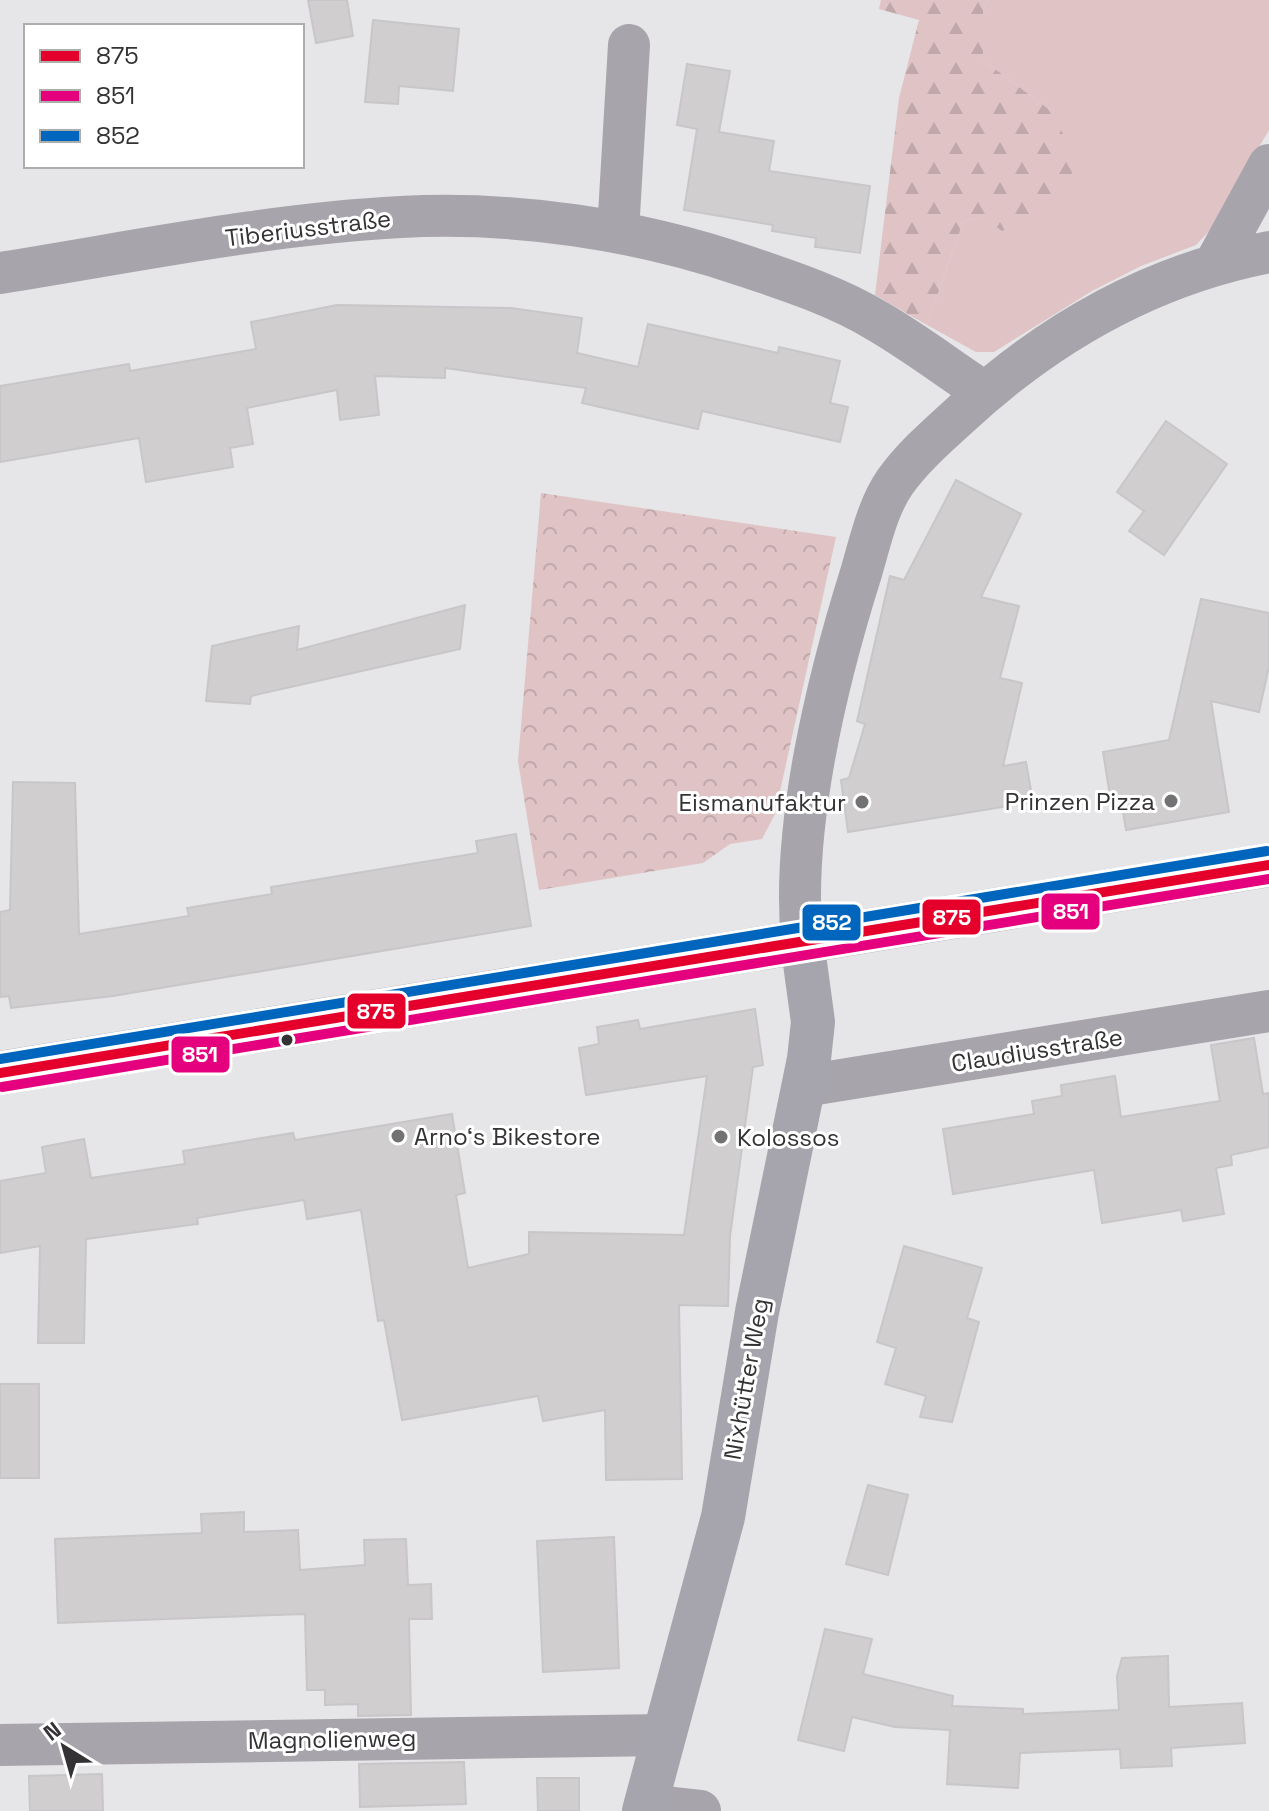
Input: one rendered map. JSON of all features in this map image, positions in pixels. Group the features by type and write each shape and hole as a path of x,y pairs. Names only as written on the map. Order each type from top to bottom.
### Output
{"main road":[{"path":"0,1073 1269,865"},
{"name":"Nixhütter Weg","path":"644,1808 723,1517 757,1312 804,1086 813,1022 802,941"}],"street":[{"path":"618,232 629,45"},
{"path":"1216,262 1269,165"},
{"name":"Tiberiusstraße","path":"0,273 295,227 402,217 515,219 618,232 700,250 794,282 877,321 984,392"},
{"path":"802,941 797,889 821,726 848,614 877,520 903,473 984,392 1034,353 1097,313 1150,286 1216,262 1269,252"},
{"name":"Claudiusstraße","path":"804,1086 1269,1011"},
{"name":"Magnolienweg","path":"0,1745 665,1735"},
{"path":"644,1808 700,1811"}],"green space":[{"path":"881,0 988,0 983,12 983,60 1050,110 1077,159 1072,174 1058,196 1029,218 1002,231 981,216 963,222 927,325 875,295 899,98 919,20 879,9"},
{"path":"988,0 1269,0 1269,130 1210,230 1196,245 1141,266 1092,291 994,352 976,352 927,325 963,222 981,216 1050,110 983,60 983,12"},
{"path":"541,493 836,537 775,814 762,839 730,844 703,863 539,890 518,761"}],"building":[{"path":"308,0 347,0 353,36 316,43"},
{"path":"373,20 459,29 453,91 399,86 398,104 365,102"},
{"path":"687,64 730,71 719,132 774,141 769,171 870,186 860,253 815,247 816,238 772,231 773,225 684,210 697,129 677,125"},
{"path":"337,305 511,308 582,318 577,353 638,367 648,324 778,353 779,347 840,361 830,403 848,407 840,442 702,411 698,429 582,403 586,388 445,368 445,378 375,376 379,415 340,420 337,390 247,408 253,444 230,448 233,467 146,482 139,438 0,462 0,386 129,364 130,371 256,349 251,322"},
{"path":"1166,421 1227,464 1164,555 1129,531 1144,511 1117,492"},
{"path":"956,480 1021,514 981,597 1019,606 1000,678 1022,683 1003,766 1026,762 1033,802 848,832 841,780 849,778 865,724 857,721 890,576 904,580"},
{"path":"1201,599 1269,613 1269,666 1259,712 1211,701 1229,812 1126,830 1121,800 1111,802 1103,752 1169,740"},
{"path":"465,605 460,649 251,696 250,704 206,701 212,646 299,626 297,650"},
{"path":"13,782 75,783 79,934 189,916 187,908 272,894 271,887 478,853 476,841 516,834 531,926 113,996 11,1008 9,996 0,997 0,912 10,910"},
{"path":"755,1009 763,1065 753,1067 730,1236 728,1306 679,1305 682,1479 606,1480 605,1410 543,1421 538,1396 402,1420 384,1320 378,1321 361,1210 307,1219 304,1200 197,1218 198,1224 86,1239 84,1343 38,1343 40,1246 0,1253 0,1181 46,1173 42,1147 84,1139 91,1178 185,1164 183,1151 293,1133 295,1140 452,1114 465,1193 456,1195 468,1268 529,1254 529,1232 684,1235 707,1076 586,1095 579,1048 599,1044 597,1027 638,1020 640,1029"},
{"path":"1254,1038 1263,1094 1269,1093 1269,1147 1231,1155 1232,1165 1216,1168 1224,1214 1183,1221 1181,1210 1102,1223 1094,1170 953,1194 943,1129 1034,1114 1032,1101 1062,1096 1061,1085 1115,1076 1121,1117 1220,1101 1211,1045"},
{"path":"904,1246 982,1268 967,1318 979,1322 952,1422 920,1417 926,1396 885,1384 896,1348 877,1342"},
{"path":"0,1384 39,1384 39,1478 0,1478"},
{"path":"868,1485 908,1495 888,1575 846,1564"},
{"path":"244,1512 244,1532 298,1530 300,1570 365,1565 364,1540 406,1539 408,1585 431,1584 432,1619 409,1619 411,1715 358,1716 358,1704 325,1705 325,1690 307,1690 305,1614 58,1623 55,1539 202,1533 201,1514"},
{"path":"614,1537 619,1668 543,1672 537,1541"},
{"path":"825,1629 872,1639 863,1674 953,1696 952,1706 1023,1709 1023,1714 1119,1710 1117,1676 1122,1658 1168,1656 1169,1707 1242,1703 1245,1743 1171,1748 1172,1766 1121,1768 1120,1749 1020,1753 1018,1788 947,1784 950,1730 895,1727 852,1717 844,1751 798,1740"},
{"path":"464,1762 466,1804 360,1807 359,1764"},
{"path":"102,1774 103,1811 30,1811 29,1776"},
{"path":"537,1778 579,1778 579,1811 538,1811"}],"transit line":[{"name":"852","path":"0,1059 1267,851"},
{"name":"875","path":"0,1073 1269,865"},
{"name":"851","path":"2,1087 1269,879"}],"place":[{"name":"Prinzen Pizza","path":"1171,801"},
{"name":"Eismanufaktur","path":"862,802"},
{"name":"Arno‘s Bikestore","path":"398,1136"},
{"name":"Kolossos","path":"721,1137"}]}
